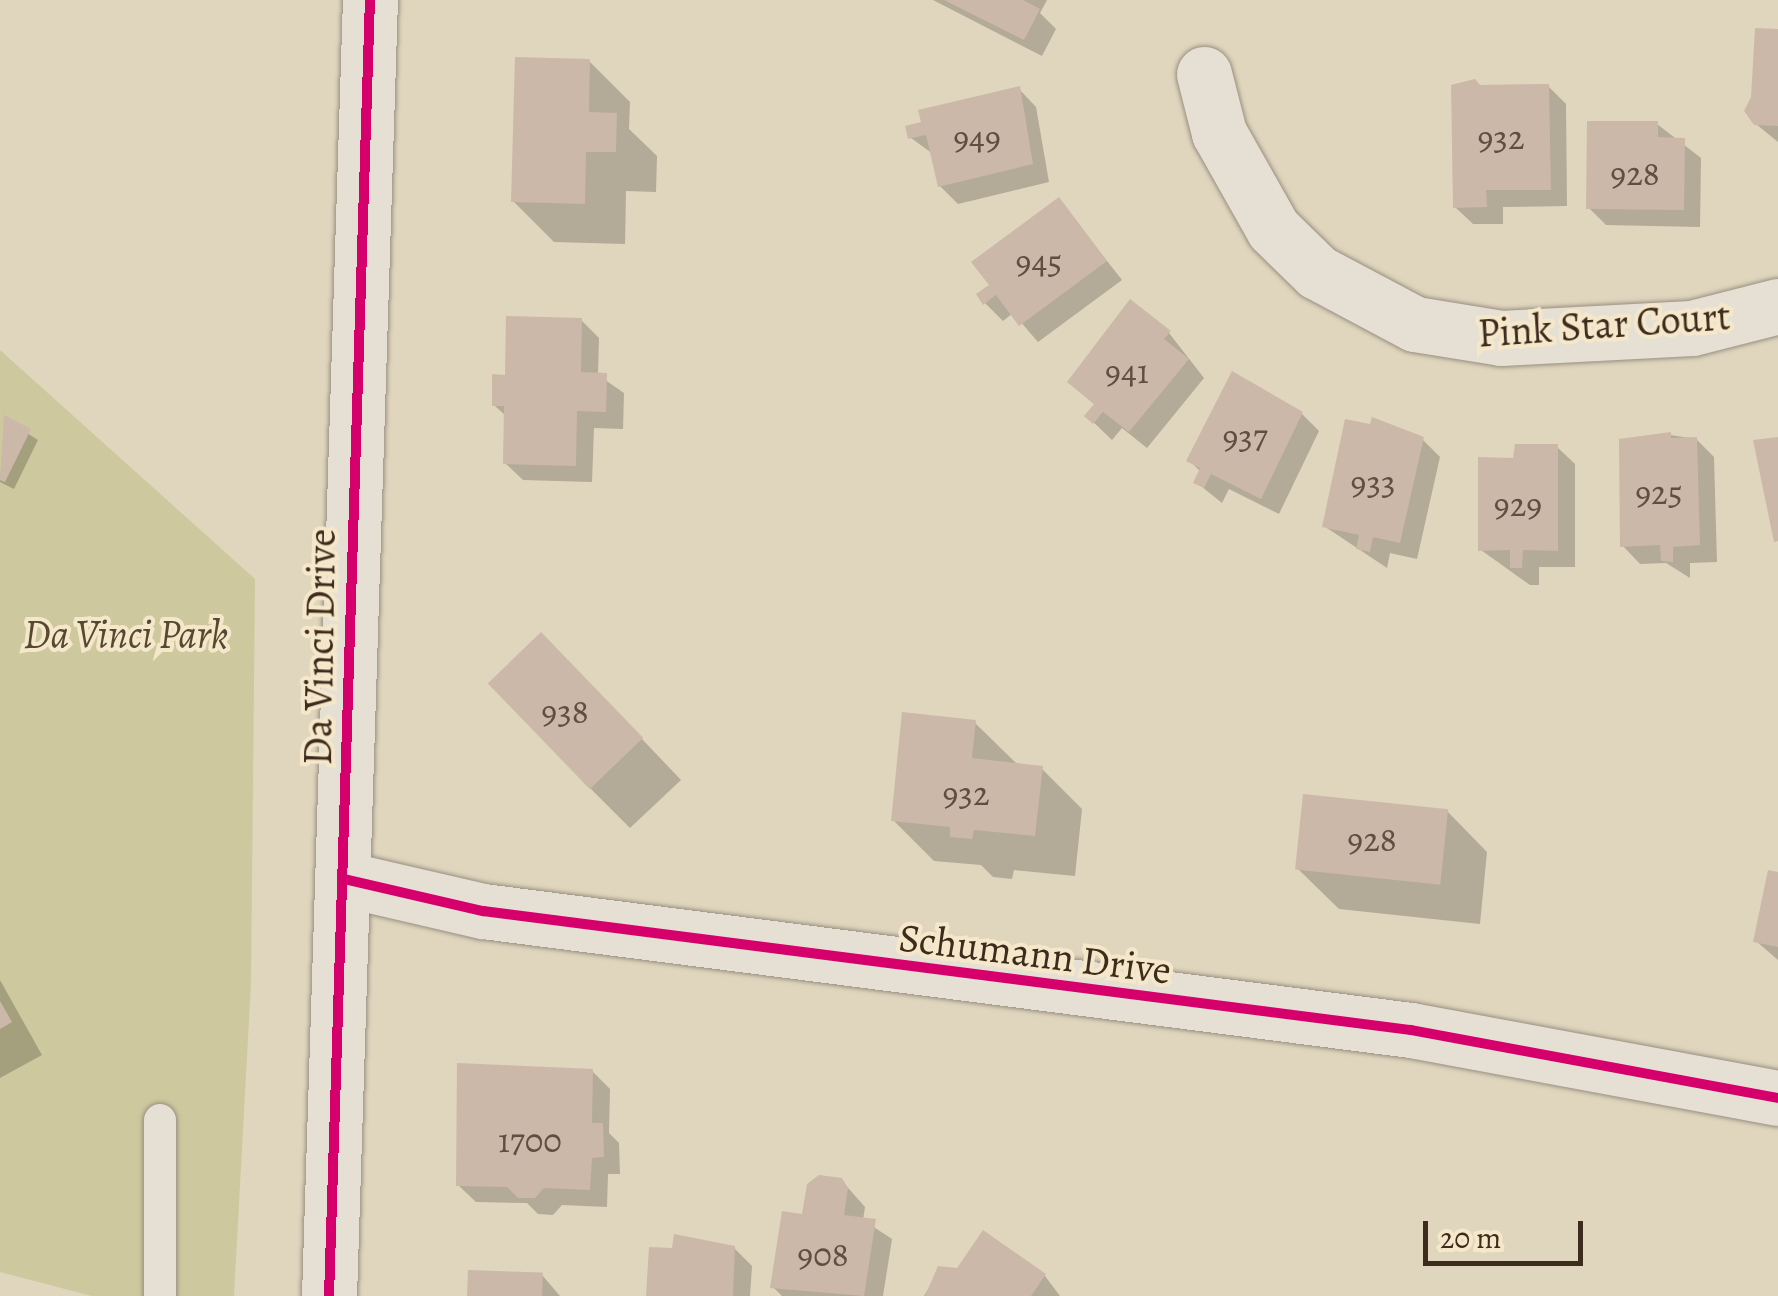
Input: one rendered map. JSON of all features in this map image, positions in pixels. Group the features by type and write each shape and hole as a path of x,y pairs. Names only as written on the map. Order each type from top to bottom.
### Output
{"street":[{"name":"Da Vinci Drive","path":"329,1296 370,0"},
{"name":"Pink Star Court","path":"1204,74 1219,134 1273,230 1330,281 1414,324 1502,338 1692,328 1778,306"},
{"name":"Schumann Drive","path":"344,879 483,911 1411,1030 1778,1098"}],"lane":[{"path":"160,1120 160,1296"}],"green space":[{"name":"Da Vinci Park","path":"0,350 255,579 251,983 234,1296 92,1296 0,1272"}],"building":[{"path":"944,0 1023,0 1040,9 1024,40"},
{"path":"1755,28 1778,29 1778,126 1754,125 1744,111 1751,97"},
{"path":"515,57 590,59 589,112 617,113 616,152 586,152 585,204 511,202"},
{"path":"1475,79 1480,85 1549,84 1551,190 1486,190 1487,207 1453,208 1451,85"},
{"path":"1020,86 1033,164 938,187 926,135 908,139 905,126 921,122 918,110"},
{"path":"1587,121 1658,121 1658,137 1685,138 1684,210 1586,209"},
{"path":"1059,197 1107,261 1019,326 996,295 983,305 976,294 989,285 971,262"},
{"path":"1130,299 1171,331 1164,339 1189,359 1129,432 1103,412 1093,424 1084,416 1094,404 1067,382"},
{"path":"506,316 582,318 581,372 607,373 606,412 577,411 576,466 503,464 504,406 492,406 492,374 505,375"},
{"path":"1232,371 1303,412 1261,499 1211,474 1204,488 1193,483 1200,468 1186,461"},
{"path":"4,415 31,429 5,482 0,480"},
{"path":"1372,417 1424,437 1400,543 1373,537 1370,552 1356,549 1359,535 1322,527 1345,419 1370,424"},
{"path":"1671,432 1671,438 1697,437 1700,545 1673,547 1673,562 1661,561 1660,545 1620,547 1619,439"},
{"path":"1778,437 1778,541 1774,542 1753,440"},
{"path":"1515,444 1558,444 1558,551 1523,550 1522,568 1510,568 1510,550 1478,551 1478,457 1513,458"},
{"path":"541,632 643,738 590,789 488,683"},
{"path":"902,712 976,720 972,758 1043,766 1035,836 974,830 972,839 950,837 950,827 891,821"},
{"path":"1303,794 1448,809 1440,885 1295,870"},
{"path":"1768,870 1778,872 1778,947 1753,942"},
{"path":"0,1001 12,1022 0,1029"},
{"path":"457,1063 593,1069 592,1123 603,1123 604,1157 592,1158 590,1190 544,1188 535,1198 518,1198 507,1187 456,1186"},
{"path":"819,1175 842,1178 848,1188 844,1215 876,1219 864,1296 770,1288 782,1211 802,1214 807,1184"},
{"path":"983,1230 1046,1274 1031,1296 925,1296 938,1266 957,1268"},
{"path":"674,1234 735,1246 733,1296 646,1296 649,1247 672,1248"},
{"path":"468,1270 543,1273 542,1296 467,1296"}],"cycle path":[{"path":"329,1296 370,0"},
{"path":"344,879 483,911 1411,1030 1778,1098"}]}
